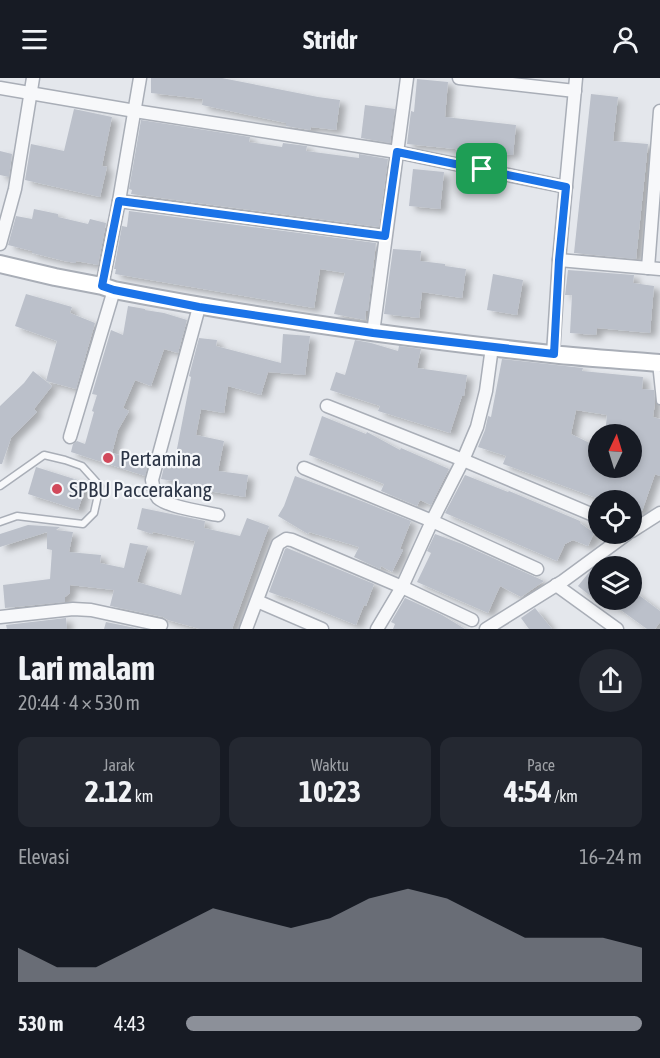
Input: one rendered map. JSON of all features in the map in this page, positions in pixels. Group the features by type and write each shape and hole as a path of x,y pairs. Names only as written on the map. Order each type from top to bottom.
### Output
{"street":[{"path":"0,244 15,189 33,78"},
{"path":"70,436 108,288 119,201 140,78"},
{"path":"373,333 407,78"},
{"path":"459,78 575,91"},
{"path":"554,354 559,260 576,78"},
{"path":"0,88 397,152 566,187"},
{"path":"559,260 654,268 660,111"},
{"path":"119,201 385,236"},
{"path":"0,264 199,307 373,333 554,354 658,363"},
{"path":"199,307 152,480 155,493 167,504 218,515"},
{"path":"377,629 402,587 477,427 486,391 492,347"},
{"path":"327,406 588,513"},
{"path":"304,468 432,521 537,569"},
{"path":"642,525 660,513"},
{"path":"246,629 278,543 286,539 402,587 472,620"},
{"path":"486,629 556,585 613,544"},
{"path":"556,585 617,629"},
{"path":"257,601 322,629"},
{"path":"0,617 63,610 91,610 161,625"}],"lane":[{"path":"658,363 660,401"},
{"path":"0,486 44,455 82,466 100,486 94,513 83,524 17,516 0,522"}],"building":[{"path":"151,78 222,78 340,100 336,130 311,127 310,130 286,126 286,123 202,105 203,99 151,93"},
{"path":"417,79 448,82 445,117 516,125 513,155 407,144 411,111 414,112"},
{"path":"591,94 618,97 613,141 648,144 636,259 574,253"},
{"path":"365,105 395,109 390,143 361,138"},
{"path":"74,109 112,117 102,166 107,167 100,197 25,180 31,144 64,151"},
{"path":"141,120 250,137 249,142 282,147 283,143 307,146 306,151 359,158 359,154 388,159 379,227 131,194 132,190 129,189"},
{"path":"0,151 12,154 9,177 0,175"},
{"path":"413,169 444,172 440,209 409,206"},
{"path":"34,209 88,224 90,219 106,223 98,265 64,261 8,245 16,216 32,219"},
{"path":"129,211 376,243 365,320 334,314 345,273 320,269 314,308 115,274 122,226 127,227"},
{"path":"393,249 421,251 420,261 466,269 462,298 422,292 419,318 384,314"},
{"path":"568,270 634,275 633,283 654,286 650,333 597,328 596,335 570,333 572,295 565,295"},
{"path":"493,274 523,280 517,315 487,310"},
{"path":"26,294 72,307 70,313 95,323 76,389 46,381 57,341 15,326"},
{"path":"128,306 187,320 178,353 164,349 151,386 135,380 123,408 129,411 118,430 112,453 148,464 145,476 71,452 73,444 77,441 85,444 97,395 92,394 111,330 123,335"},
{"path":"283,334 310,336 305,375 268,372 261,395 228,386 224,413 201,409 196,435 224,441 218,471 248,475 245,497 178,486 179,482 161,479 165,463 174,464 191,377 189,376 199,338 217,340 216,346 281,363"},
{"path":"355,340 398,351 399,346 421,349 417,368 467,375 464,396 462,396 450,433 378,411 380,406 330,390 336,372 345,375"},
{"path":"502,359 643,377 642,389 654,390 653,417 660,419 660,476 655,474 642,511 642,490 588,490 588,495 503,464 506,456 478,447 488,416 491,417"},
{"path":"33,371 52,386 34,409 37,412 11,438 2,464 0,464 0,406"},
{"path":"322,416 366,434 367,432 400,450 401,448 449,469 431,505 420,500 417,506 381,491 384,484 309,455"},
{"name":"SPBU Paccerakang","path":"36,467 87,483 78,510 28,494"},
{"path":"465,475 580,521 588,529 589,544 588,546 573,540 565,544 557,561 445,513"},
{"path":"295,476 411,521 400,549 403,550 392,572 354,557 359,547 309,532 308,534 278,516"},
{"path":"142,508 205,521 204,528 240,536 247,518 269,526 232,629 200,629 163,617 110,606 114,590 70,585 70,593 65,597 65,602 5,608 3,585 50,579 52,550 47,549 47,532 0,547 0,534 28,525 60,527 56,530 73,532 69,552 101,555 100,563 124,568 130,543 148,546 137,582 181,595 195,541 153,532 152,534 137,529"},
{"path":"435,534 544,581 521,597 500,586 488,613 417,582 431,553 427,551"},
{"path":"287,548 374,584 356,625 269,592"},
{"path":"588,574 588,594 578,586"},
{"path":"405,598 442,615 465,629 393,629 395,624 391,622"},
{"path":"642,598 660,611 660,622 655,629 647,629 621,610 642,610"},
{"path":"535,608 552,629 529,629 521,618"},
{"path":"66,618 67,629 7,629 6,625"},
{"path":"106,622 140,629 104,629"}],"place":[{"name":"Pertamina","path":"108,458"},
{"name":"SPBU Paccerakang","path":"57,489"}],"route":[{"path":"397,152 482,169 566,187 554,354 373,333 199,307 102,286 119,201 385,236 397,152"}]}
